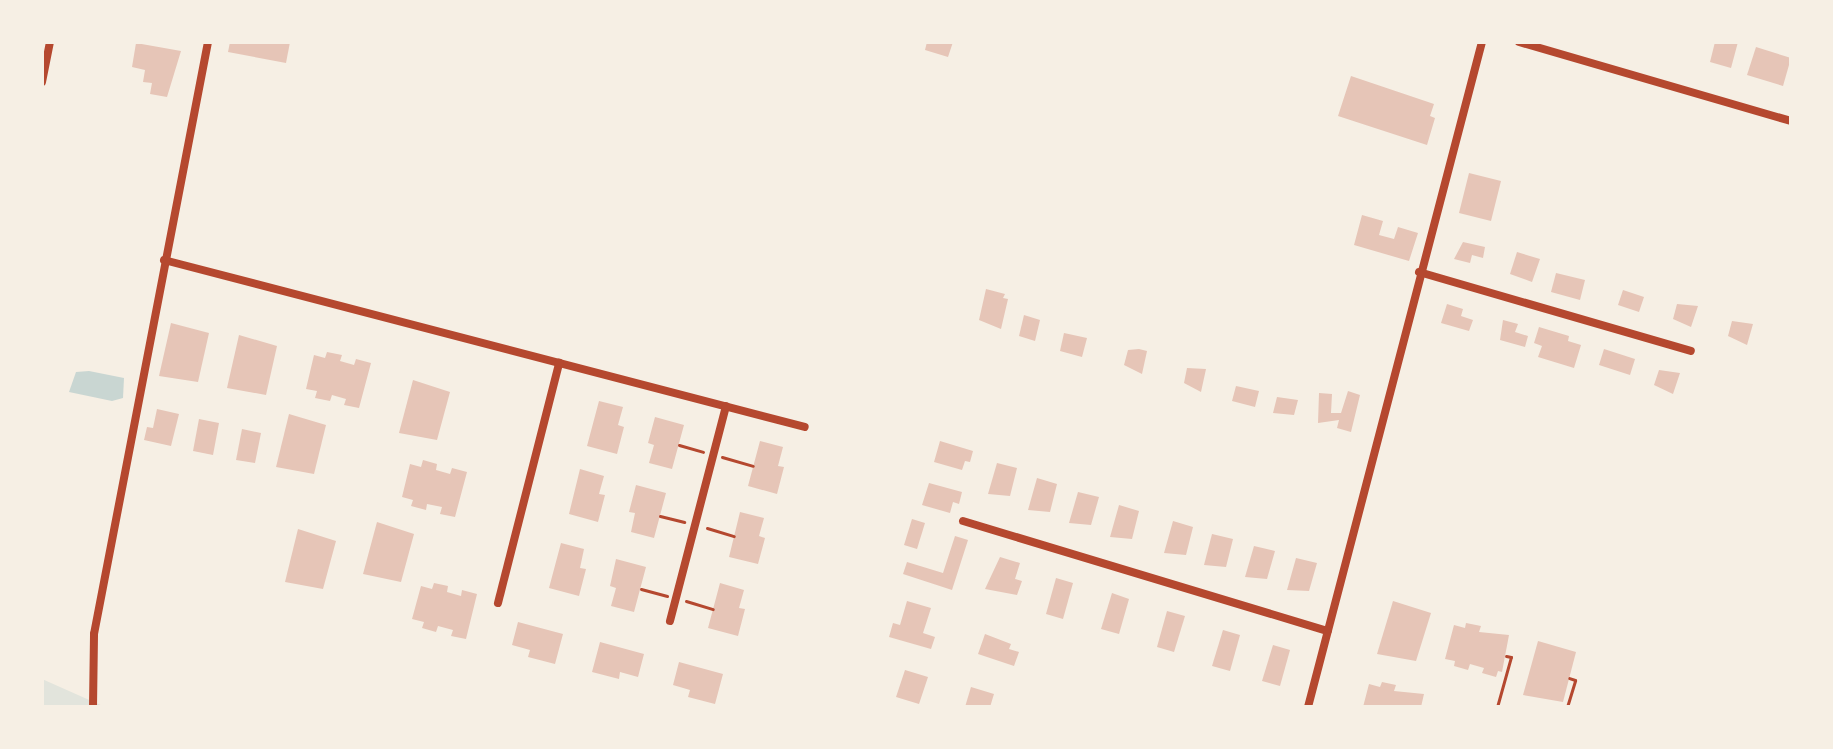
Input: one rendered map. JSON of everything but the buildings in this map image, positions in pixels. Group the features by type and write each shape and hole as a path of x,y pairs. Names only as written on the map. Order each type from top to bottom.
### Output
{"street":[{"path":"42,82 50,42"},
{"path":"93,707 94,634 208,42"},
{"path":"1308,707 1419,272 1482,42"},
{"path":"1519,42 1791,121"},
{"path":"164,260 805,427"},
{"path":"1419,272 1691,351"},
{"path":"498,603 559,363"},
{"path":"670,621 726,406"},
{"path":"963,521 1328,631"}],"path":[{"path":"1497,707 1511,657 1506,656"},
{"path":"1567,707 1575,680 1569,678"}],"shaded area":[{"path":"89,371 124,378 123,398 112,401 69,392 76,372"},
{"path":"42,679 105,707 42,707"}]}
